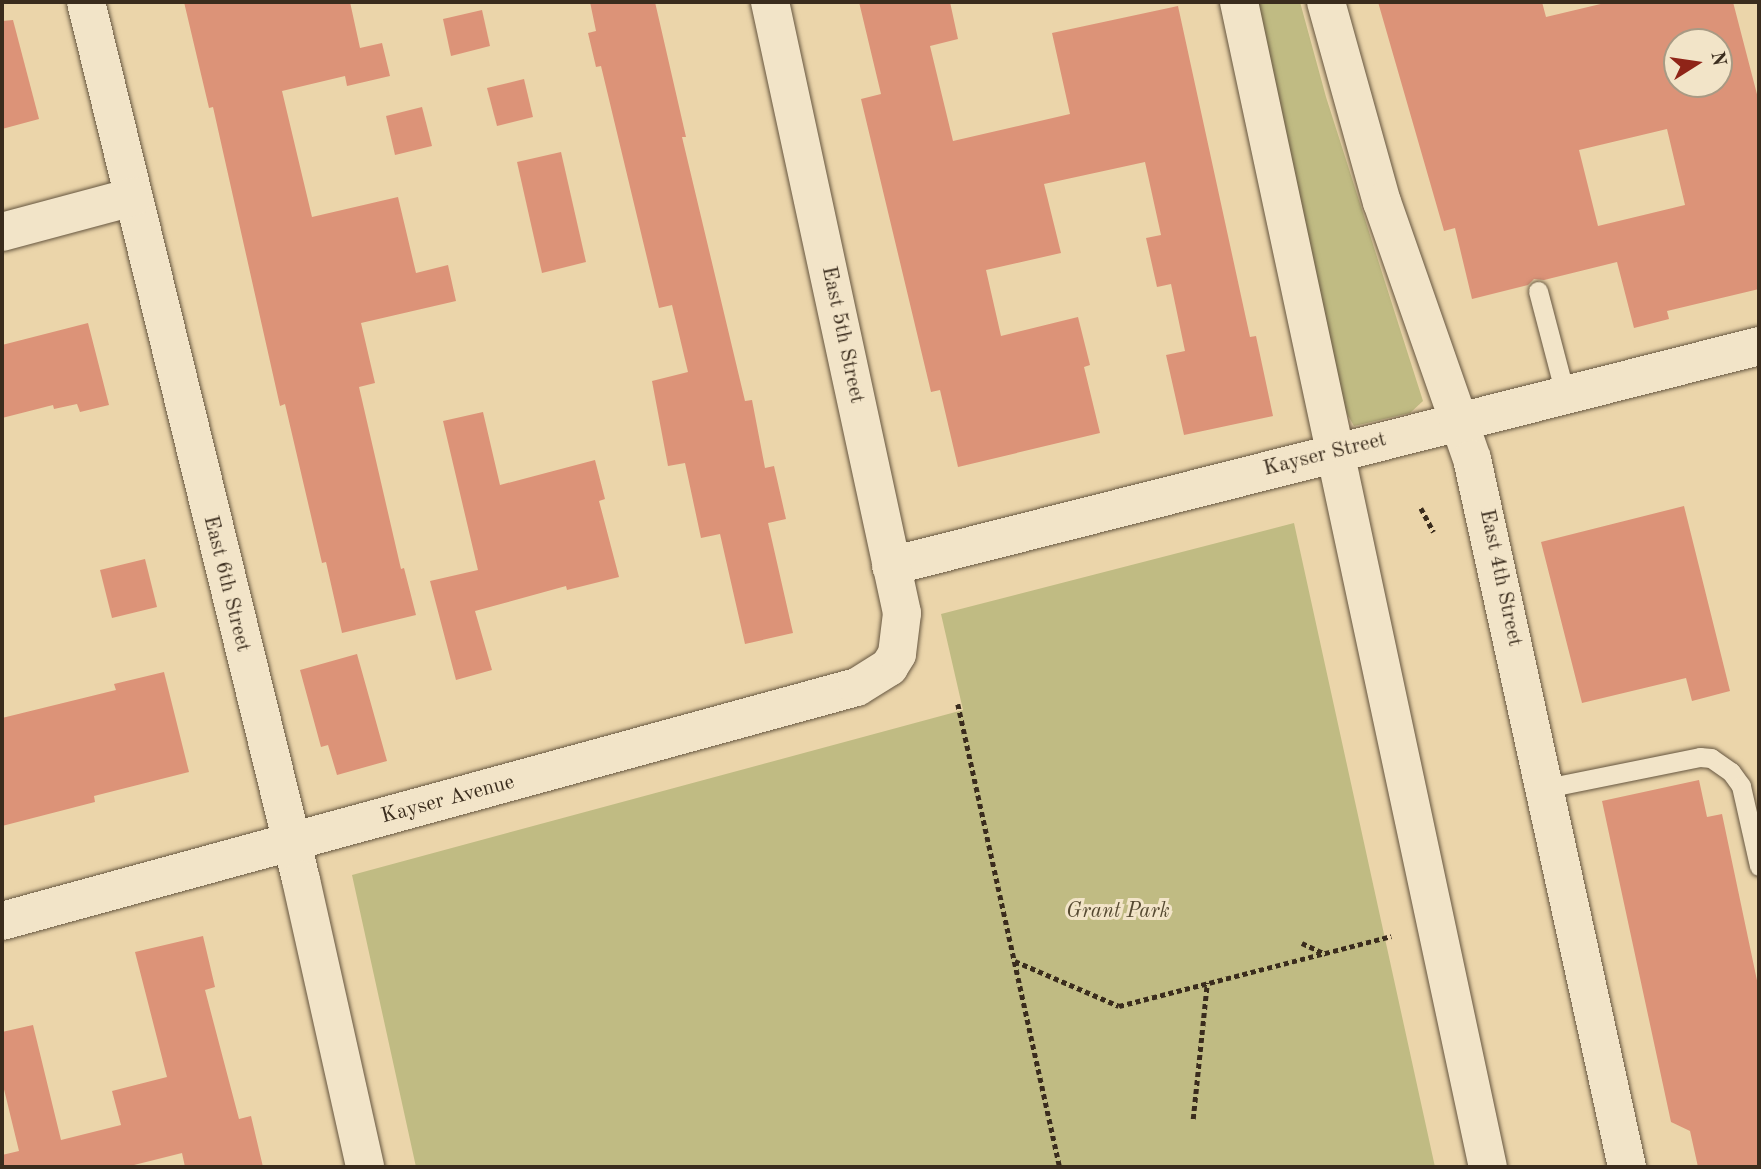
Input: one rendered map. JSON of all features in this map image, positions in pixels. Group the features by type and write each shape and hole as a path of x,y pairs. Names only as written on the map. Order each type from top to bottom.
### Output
{"street":[{"name":"East 6th Street","path":"86,2 290,843 365,1167"},
{"name":"East 5th Street","path":"770,2 902,613 897,654 889,667"},
{"path":"1238,2 1488,1167"},
{"name":"East 4th Street","path":"1326,2 1382,202 1458,420 1484,505 1628,1167"},
{"path":"2,232 133,197"},
{"name":"Kayser Street","path":"891,566 1336,454 1458,420 1759,346"},
{"name":"Kayser Avenue","path":"2,921 857,687 889,667"}],"lane":[{"path":"1538,291 1565,394"},
{"path":"1546,788 1700,757 1711,758 1731,772 1741,786 1759,866"}],"path":[{"path":"1421,508 1434,532"},
{"path":"958,704 1060,1167"},
{"path":"1014,961 1119,1006 1391,936"},
{"path":"1301,943 1326,954"},
{"path":"1193,1119 1207,983"}],"green space":[{"path":"1256,2 1300,2 1326,97 1423,401 1410,413 1354,426 1346,412"},
{"name":"Grant Park","path":"1294,523 1435,1167 416,1167 352,875 963,710 941,614"}],"building":[{"path":"184,2 350,2 360,48 382,43 390,76 347,86 345,76 282,91 312,217 398,197 416,273 448,265 456,301 361,323 375,383 359,387 401,569 404,568 416,615 342,633 326,562 322,563 285,404 280,406 213,107 209,108"},
{"path":"590,2 655,2 686,137 682,137 745,401 752,400 765,468 774,466 786,519 768,523 793,633 745,644 720,534 701,538 685,463 668,466 652,381 688,372 672,305 659,308 601,66 596,67 588,33 596,31"},
{"path":"859,2 950,2 958,39 930,46 953,141 1070,114 1052,33 1178,6 1250,337 1256,336 1273,416 1184,435 1166,355 1185,351 1171,284 1157,287 1146,238 1161,235 1145,162 1044,184 1061,253 986,270 1001,336 1078,317 1090,365 1084,367 1100,433 958,467 940,390 931,392 861,99 881,94"},
{"path":"1378,2 1542,2 1546,17 1609,2 1733,2 1759,102 1759,289 1667,311 1669,319 1634,328 1617,262 1544,280 1534,279 1528,285 1472,299 1455,228 1444,231","holes":["1667,129 1685,205 1598,226 1579,150"]},
{"path":"482,10 490,46 451,56 443,19"},
{"path":"13,20 39,119 2,129 2,21"},
{"path":"524,79 533,117 497,126 487,88"},
{"path":"422,107 432,146 395,155 386,116"},
{"path":"561,152 586,262 542,273 517,162"},
{"path":"88,323 109,405 80,412 77,404 54,409 53,405 2,418 2,345"},
{"path":"483,412 500,485 595,460 605,499 599,501 619,577 567,590 566,586 475,611 492,670 456,680 430,581 478,570 443,421"},
{"path":"1684,506 1730,691 1692,701 1686,678 1582,703 1541,542"},
{"path":"145,559 157,607 112,618 100,570"},
{"path":"357,654 387,761 337,775 328,745 321,747 300,670"},
{"path":"164,672 189,772 94,796 95,802 2,826 2,718 116,690 114,684"},
{"path":"1699,780 1707,817 1722,814 1759,990 1759,1167 1698,1167 1690,1131 1671,1122 1602,801"},
{"path":"203,936 215,987 205,990 239,1119 251,1116 263,1167 185,1167 182,1153 126,1167 2,1167 2,1155 19,1151 2,1081 2,1032 33,1025 61,1140 121,1125 112,1091 167,1077 135,952"}]}
